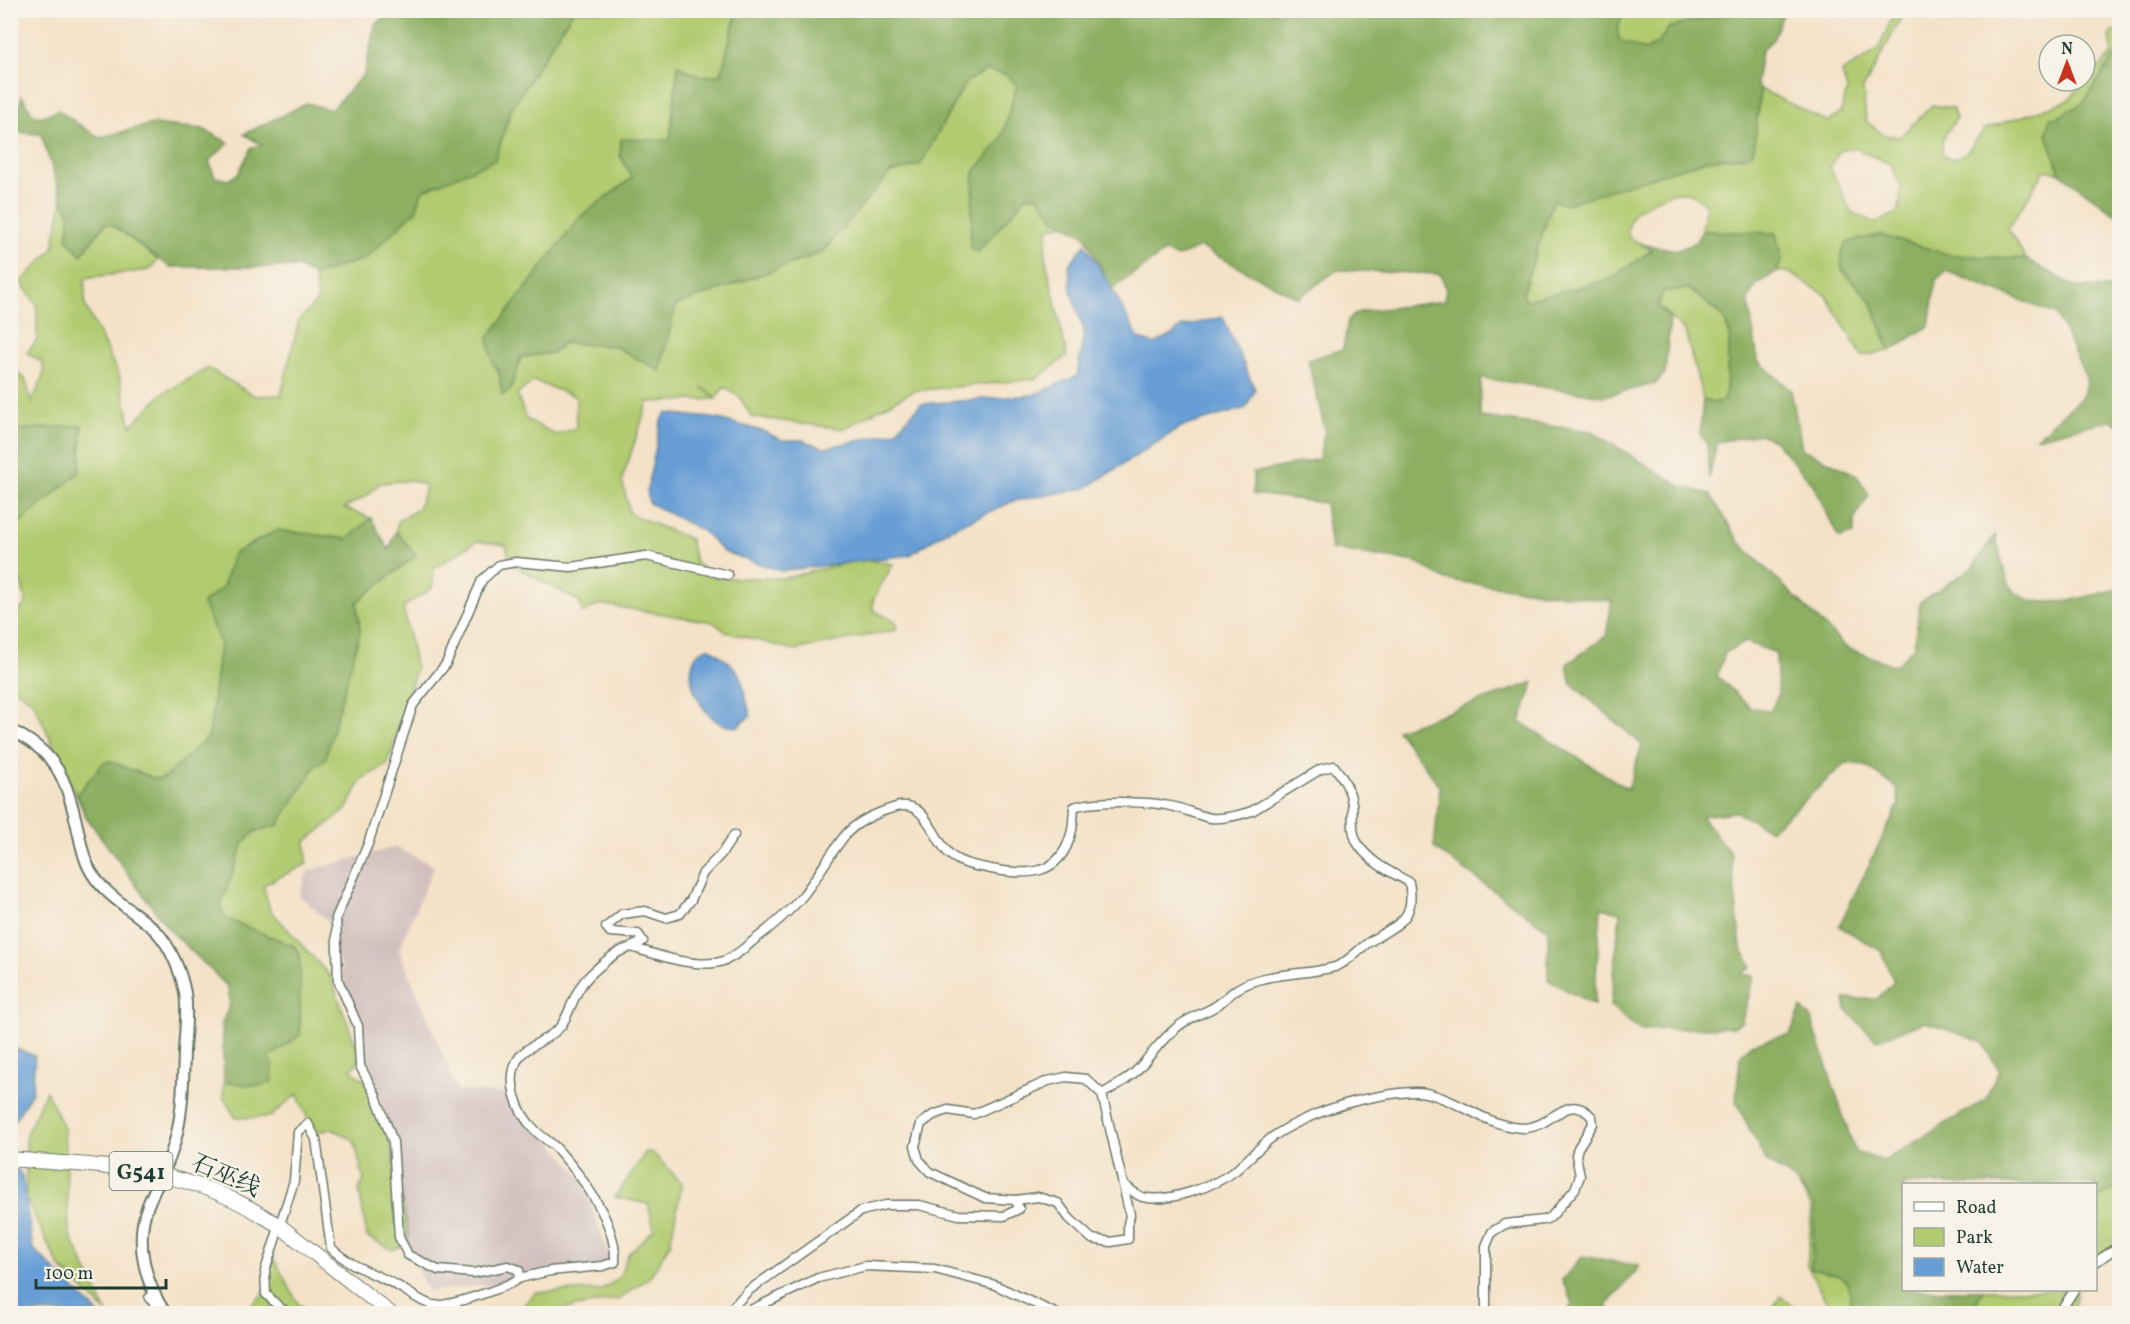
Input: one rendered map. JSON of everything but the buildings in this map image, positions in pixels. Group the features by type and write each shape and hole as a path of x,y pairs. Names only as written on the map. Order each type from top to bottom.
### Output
{"highway":[{"name":"石巫线","path":"10,1159 165,1175 218,1192 280,1226 391,1314"}],"street":[{"path":"520,1278 519,1270 508,1266 474,1273 438,1270 408,1255 399,1237 393,1142 376,1096 360,1066 358,1026 338,980 336,918 368,844 413,705 446,664 482,580 499,565 516,562 571,567 646,556 728,575"},
{"path":"10,730 31,740 39,747 60,774 69,792 82,850 97,881 110,895 156,932 169,949 178,969 186,1004 182,1107 172,1150 147,1208 142,1233 146,1273 165,1314"},
{"path":"634,948 697,963 716,963 734,956 801,898 849,831 873,816 899,806 912,806 923,814 943,848 953,857 965,863 1006,872 1035,872 1049,868 1059,860 1071,834 1074,807 1087,803 1148,804 1174,807 1212,818 1239,815 1252,811 1321,769 1334,766 1343,777 1348,789 1352,802 1353,831 1358,843 1374,862 1409,882 1411,902 1402,921 1392,930 1368,943 1347,961 1335,967 1278,976 1237,989 1215,1006 1178,1026 1157,1046 1139,1069 1102,1094"},
{"path":"290,1314 266,1294 265,1271 294,1181 298,1132 308,1124 316,1139 331,1248 343,1260 396,1285 431,1305 449,1305 507,1286 520,1278 550,1271 603,1266 615,1262 616,1248 595,1198 558,1149 534,1130 519,1109 512,1080 520,1055 552,1035 561,1026 582,984 610,958 621,951 634,948 643,941 638,934 610,932 606,927 622,914 645,911 666,918 680,914 691,900 703,873 722,853 734,835"},
{"path":"1066,1077 1086,1079 1102,1094 1130,1215 1128,1239 1111,1242 1092,1239 1069,1218 1058,1203 1038,1197 1016,1200 985,1198 930,1172 919,1160 915,1146 921,1124 933,1115 948,1110 974,1114 1048,1081 1066,1077"},
{"path":"1123,1184 1142,1197 1163,1198 1191,1193 1235,1171 1280,1132 1335,1107 1372,1098 1425,1093 1464,1108 1491,1122 1521,1128 1543,1124 1568,1107 1575,1106 1587,1112 1592,1117 1593,1124 1576,1155 1580,1176 1575,1189 1551,1217 1544,1220 1505,1224 1492,1232 1486,1246 1486,1314"},
{"path":"726,1314 748,1291 861,1211 886,1205 919,1205 958,1215 1004,1216 1019,1209 1016,1200"},
{"path":"2097,1261 2120,1245"},
{"path":"742,1314 818,1278 866,1266 935,1269 994,1285 1057,1314"},
{"path":"2058,1314 2073,1291"},
{"path":"149,1298 165,1314"}],"shaded area":[{"path":"396,847 434,866 399,949 458,1091 510,1093 581,1177 614,1269 428,1292 400,1231 392,1135 354,1019 328,922 299,895 308,871"}],"green space":[{"path":"737,10 721,75 699,76 678,66 670,140 620,155 632,178 580,217 493,363 510,391 521,357 552,353 564,343 614,346 660,370 676,305 821,253 890,173 920,165 966,82 986,70 1007,75 1017,85 1001,140 974,172 978,252 1027,196 1038,196 1055,219 1063,224 1048,229 1045,256 1067,356 1036,379 913,391 843,429 752,417 739,396 724,387 717,397 702,387 716,399 648,402 622,480 630,514 690,539 695,562 716,578 785,578 863,559 893,564 873,600 873,610 897,623 896,630 794,650 726,632 713,622 599,604 583,613 579,601 511,564 506,545 477,541 434,568 432,588 403,607 416,669 387,765 362,779 346,810 306,841 307,864 263,885 270,910 330,976 361,1059 351,1070 365,1081 387,1128 409,1235 406,1245 393,1250 367,1237 359,1189 364,1181 354,1140 332,1129 314,1133 297,1094 270,1117 236,1118 223,1097 224,1082 259,1086 269,1058 294,946 224,918 221,904 244,842 256,831 278,825 316,765 360,632 357,602 416,556 396,531 398,521 418,509 426,486 412,480 380,483 368,495 344,508 371,518 348,539 277,530 233,554 223,587 203,603 220,643 210,736 164,778 156,779 109,761 77,794 86,817 33,701 11,686 11,618 26,604 21,581 11,579 11,530 80,472 82,426 20,430 11,426 10,318 14,380 16,372 25,379 32,403 44,373 42,362 27,353 37,340 37,305 21,282 53,249 62,199 70,214 67,239 81,255 105,224 111,224 158,260 149,270 85,278 85,305 119,375 131,426 162,394 208,368 255,396 281,395 299,320 318,300 314,276 366,258 415,211 421,191 495,160 511,109 573,11","holes":["534,381 576,397 576,428 556,435 526,419 517,394"]},
{"path":"413,11 573,11 511,109 495,160 422,191 416,211 366,258 314,276 298,267 170,267 111,224 105,224 81,255 67,239 70,214 62,199 41,134 11,132 22,96 32,113 40,117 58,110 99,138 153,124 203,129 229,143 209,161 215,177 228,180 238,174 251,148 262,145 244,134 307,103 331,110 364,74 375,26 383,18"},
{"path":"737,11 1624,11 1617,31 1620,41 1645,50 1658,43 1669,28 1732,11 1784,11 1774,38 1761,51 1756,84 1760,89 1754,149 1749,156 1707,160 1567,204 1553,201 1523,292 1525,300 1609,280 1652,250 1640,244 1678,250 1695,243 1702,231 1776,233 1782,262 1776,272 1756,285 1748,299 1758,361 1791,390 1802,449 1857,475 1869,495 1854,519 1854,534 1839,538 1812,483 1774,440 1760,434 1717,442 1709,478 1707,444 1700,434 1703,399 1712,403 1725,400 1730,334 1723,316 1689,289 1663,291 1658,306 1670,318 1665,373 1655,384 1604,396 1481,378 1480,417 1591,431 1682,487 1710,494 1739,542 1847,648 1896,666 1914,647 1920,602 1972,568 1995,535 2010,585 2022,597 2034,601 2063,601 2119,589 2119,1184 2115,1189 2097,1198 2097,1183 1902,1183 1902,1291 1982,1291 1970,1313 1851,1313 1849,1291 1844,1279 1811,1269 1815,1205 1795,1180 1766,1161 1736,1102 1740,1056 1751,1044 1790,1034 1801,1008 1811,1018 1855,1152 1884,1161 1985,1100 1999,1070 1982,1042 1925,1022 1876,1040 1846,1010 1844,999 1877,999 1894,982 1881,951 1839,926 1899,804 1897,788 1864,765 1846,763 1771,830 1736,812 1701,816 1731,854 1741,948 1752,967 1742,974 1754,976 1742,1021 1734,1027 1639,1030 1611,1006 1620,912 1601,908 1594,1005 1548,980 1548,930 1434,848 1440,786 1397,730 1534,682 1520,722 1628,789 1642,745 1571,683 1567,664 1606,636 1612,601 1446,580 1416,562 1331,549 1325,503 1253,494 1253,473 1319,459 1325,430 1308,360 1343,349 1348,320 1359,312 1444,301 1446,288 1440,274 1337,270 1298,298 1200,247 1178,257 1165,252 1112,289 1084,235 1055,219 1038,196 1027,196 978,252 970,249 974,172 1001,140 1017,85 1007,75 986,70 966,82 920,165 890,173 821,253 676,305 660,371 614,346 564,343 552,353 521,357 510,391 502,395 499,371 493,363 488,338 580,217 632,178 620,155 621,139 670,140 678,66 699,76 721,75","holes":["1746,642 1776,653 1778,696 1770,712 1750,707 1717,676 1725,653"]},
{"path":"1624,11 1732,11 1669,28 1658,43 1645,50 1620,42 1617,31"},
{"path":"1895,11 1905,11 1863,89 1866,121 1884,135 1900,137 1932,105 1952,108 1956,119 1943,138 1942,154 1951,159 1965,154 1985,129 2067,101 2075,93 2090,93 2084,102 2057,118 2047,134 2060,173 2045,170 2008,229 2026,259 1951,255 1880,235 1842,270 1871,301 1890,351 1862,356 1826,295 1788,272 1776,272 1782,262 1776,234 1702,231 1706,205 1696,197 1679,192 1662,196 1634,212 1627,231 1631,239 1653,249 1609,280 1525,301 1523,292 1553,201 1707,160 1749,156 1754,149 1760,89 1828,122 1841,112 1847,90 1842,72 1878,50","holes":["1841,149 1857,149 1890,164 1901,186 1899,212 1876,223 1851,212 1830,167"]},
{"path":"2119,30 2119,53 2112,59 2097,82 2097,70 2112,54 2110,34"},
{"path":"2119,53 2119,217 2060,173 2047,134 2050,118 2057,118 2084,102 2090,93 2097,93 2097,82 2112,59"},
{"path":"1880,235 1951,255 2026,259 2076,287 2119,288 2119,426 2111,420 2036,438 2082,397 2087,380 2056,314 1946,271 1936,280 1929,326 1890,351 1871,301 1842,270 1841,253 1847,242"},
{"path":"1689,289 1723,317 1730,334 1725,400 1712,403 1703,399 1685,331 1658,306 1663,291"},
{"path":"82,425 80,472 11,530 11,426 20,430"},
{"path":"371,518 389,550 396,531 416,555 357,602 360,632 325,760 316,765 278,825 256,831 244,842 221,904 224,918 294,946 300,953 300,1035 269,1058 273,1063 273,1081 259,1086 224,1082 222,1023 230,1004 228,987 167,927 86,817 77,794 103,763 109,761 156,779 164,778 209,736 220,643 203,603 223,587 233,554 277,530 348,539"},
{"path":"46,1091 64,1128 69,1233 107,1313 59,1266 26,1199 26,1135"},
{"path":"646,1152 652,1152 682,1183 670,1244 650,1277 619,1299 541,1313 479,1313 523,1306 536,1292 601,1290 619,1278 628,1254 654,1229 648,1204 615,1197"},
{"path":"1795,1180 1815,1205 1811,1269 1844,1279 1849,1291 1851,1313 1829,1313 1828,1305 1807,1265 1812,1208"},
{"path":"2119,1184 2119,1261 2117,1257 2103,1252 2097,1259 2097,1198 2115,1189"},
{"path":"269,1250 299,1305 324,1313 242,1314 267,1290"},
{"path":"1582,1256 1640,1266 1607,1305 1610,1313 1567,1313 1573,1303 1562,1280"},
{"path":"1982,1291 2077,1291 2073,1313 1970,1314"},
{"path":"1780,1296 1795,1307 1798,1313 1770,1313"}],"water":[{"path":"1085,244 1139,339 1154,344 1172,335 1181,327 1223,317 1255,390 1246,408 1181,427 1086,488 1014,501 948,530 910,555 781,571 724,552 703,531 649,503 647,490 661,421 666,413 719,419 766,432 781,440 802,440 825,448 895,432 921,404 1033,395 1077,376 1084,331 1071,291 1069,265"},
{"path":"709,647 724,658 740,676 751,715 737,727 723,725 715,720 702,705 693,687 694,659 698,653"},
{"path":"11,1047 35,1056 32,1092 11,1126"},
{"path":"10,1159 22,1176 33,1248 98,1313 11,1313"}]}
